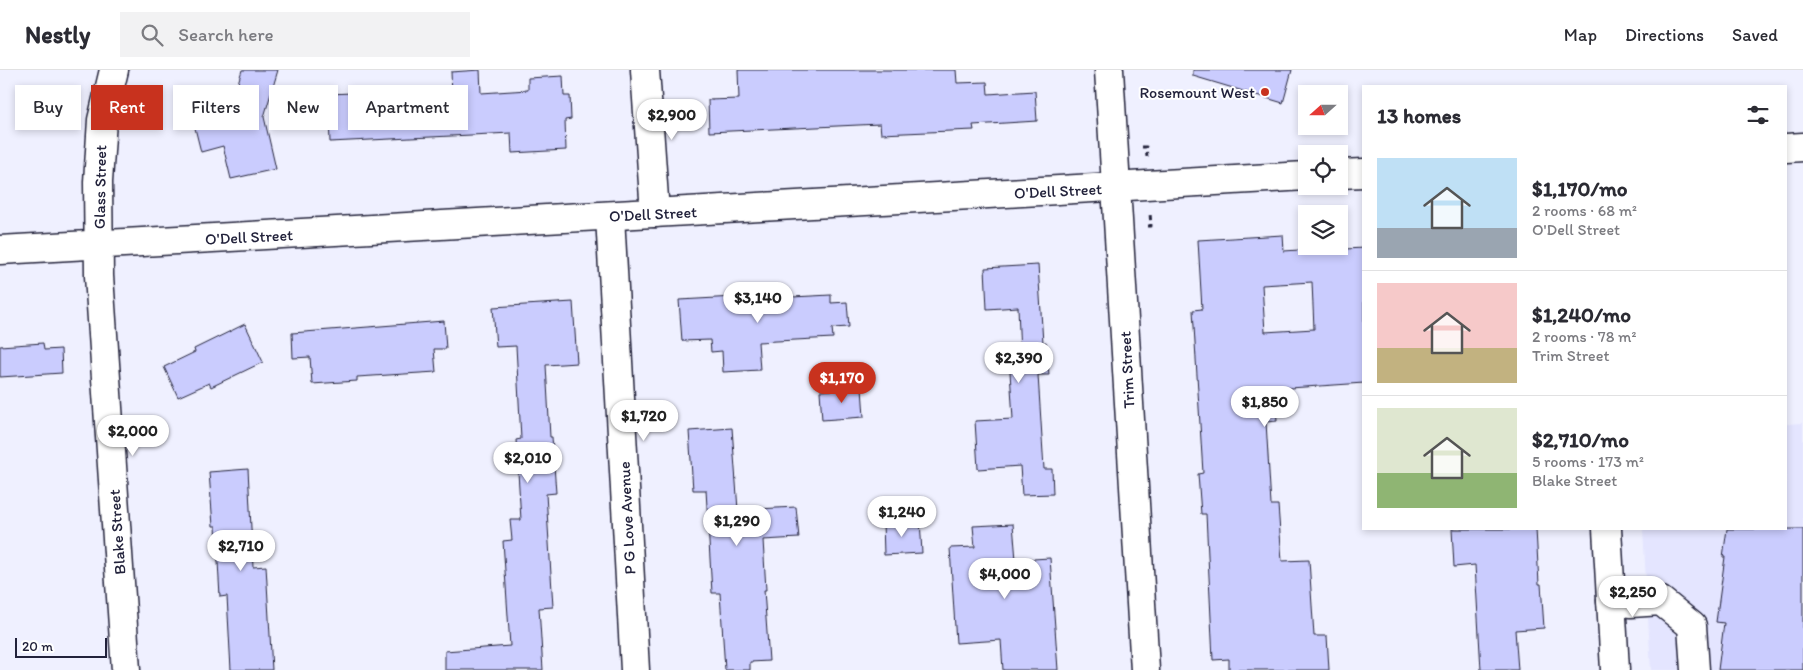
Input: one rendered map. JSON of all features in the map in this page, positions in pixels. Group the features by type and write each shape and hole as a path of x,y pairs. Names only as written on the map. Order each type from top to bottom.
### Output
{"street":[{"name":"Glass Street","path":"99,245 98,182 102,120 114,70"},
{"path":"645,70 655,213"},
{"name":"Trim Street","path":"1109,70 1145,670"},
{"path":"1787,148 1803,147"},
{"path":"1348,174 1362,173"},
{"name":"O'Dell Street","path":"0,250 1298,177"},
{"name":"P G Love Avenue","path":"610,216 635,670"},
{"name":"Blake Street","path":"99,245 100,287 126,670"},
{"path":"1607,530 1615,670"},
{"path":"1611,601 1661,601 1692,626 1695,670"}],"shaded area":[{"path":"1803,423 1803,670 1651,670 1643,530 1787,530 1787,424"}],"building":[{"path":"242,70 278,70 274,85 269,85 269,100 264,117 276,169 231,179 223,146 201,152 196,130 259,130 259,85 237,85"},
{"path":"480,70 481,93 528,90 528,78 563,76 564,96 570,96 571,119 565,120 566,150 512,153 511,133 330,142 330,130 338,130 338,94 348,93 348,130 468,130 468,85 452,85 451,72"},
{"path":"738,70 956,70 957,83 987,82 988,94 1035,91 1037,121 973,125 974,130 881,134 880,124 709,132 708,100 739,99"},
{"name":"Rosemount West","path":"1193,70 1292,70 1283,103 1193,76"},
{"path":"1283,235 1284,251 1298,250 1298,255 1348,255 1348,249 1362,248 1362,383 1275,389 1277,421 1266,422 1271,505 1278,505 1282,561 1309,560 1314,636 1327,636 1329,670 1229,670 1229,659 1213,660 1206,514 1201,514 1198,474 1203,473 1193,310 1202,309 1198,240","holes":["1312,282 1314,329 1265,332 1262,285"]},
{"path":"1038,265 1043,343 1046,342 1049,375 1038,375 1044,469 1052,469 1053,494 1022,495 1020,466 978,469 975,421 1013,419 1009,356 1020,355 1018,307 987,309 985,268"},
{"path":"831,295 831,303 847,302 849,327 832,328 833,338 758,342 760,370 723,372 722,351 711,352 710,340 682,341 679,300 735,297 735,300"},
{"path":"573,302 577,363 546,365 550,437 552,437 556,493 546,494 553,607 539,608 543,670 445,670 445,651 510,646 503,541 512,540 510,520 521,520 516,440 521,439 516,346 496,347 493,307"},
{"path":"444,321 446,349 434,349 436,372 357,377 357,381 312,384 310,357 293,358 292,333"},
{"path":"245,324 263,362 211,387 209,383 178,397 164,367 195,352 194,349"},
{"path":"43,343 44,350 61,349 62,373 0,377 0,346"},
{"path":"862,388 864,417 822,420 820,391"},
{"path":"732,428 738,510 796,507 799,538 763,540 769,661 750,662 750,670 725,670 720,593 712,593 706,490 693,490 689,431"},
{"path":"248,469 253,567 266,566 272,670 231,670 227,596 220,597 216,526 213,526 209,472"},
{"path":"920,520 922,553 884,555 883,522"},
{"path":"1013,524 1016,560 1050,558 1058,670 1003,670 1001,640 956,643 950,548 975,547 973,526"},
{"path":"1803,529 1803,670 1718,670 1724,623 1716,622 1725,557 1723,557 1727,530"},
{"path":"1452,530 1536,530 1544,628 1515,630 1518,670 1481,670 1475,565 1454,567"}],"place":[{"name":"Rosemount West","path":"1265,92"}]}
